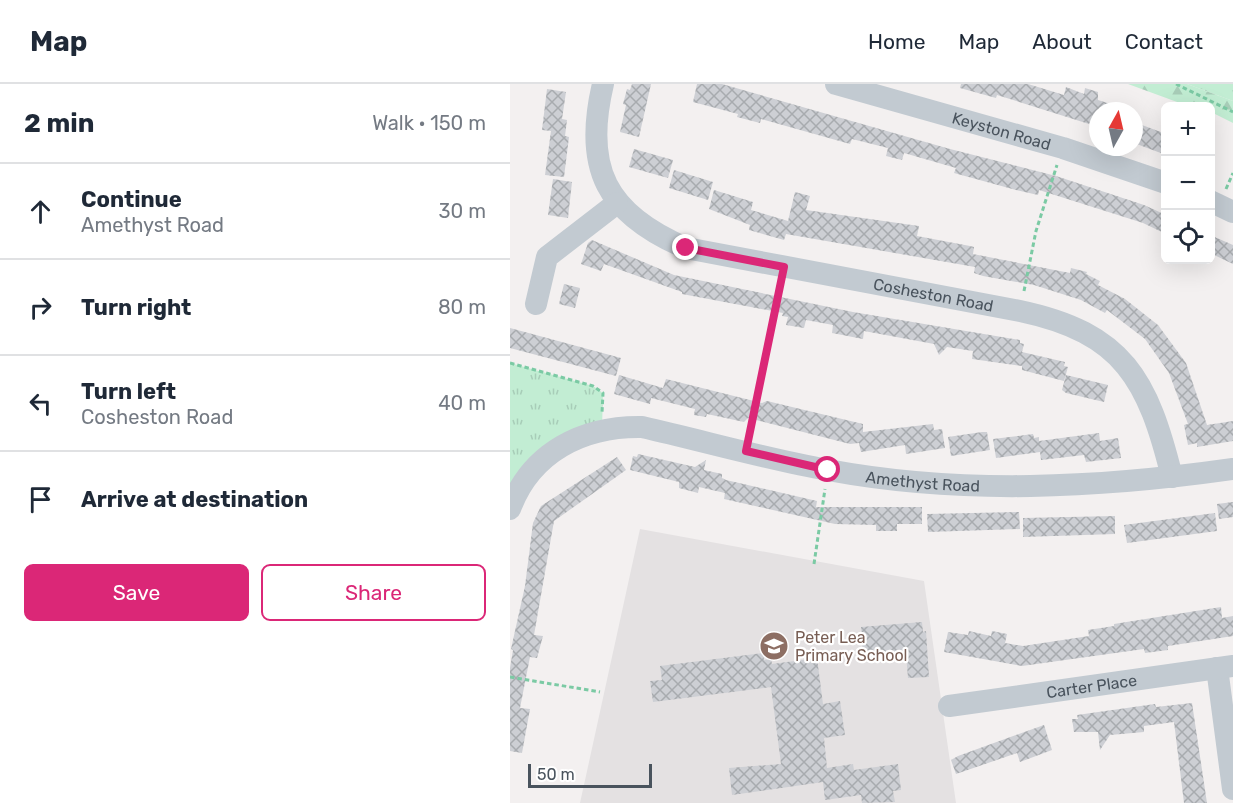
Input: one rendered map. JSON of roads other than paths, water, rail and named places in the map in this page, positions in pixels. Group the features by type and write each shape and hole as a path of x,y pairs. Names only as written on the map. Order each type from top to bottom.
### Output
{"street":[{"name":"Cosheston Road","path":"603,84 594,134 604,179 617,203 654,234 686,248 1020,311 1072,325 1101,341 1136,377 1160,428 1172,477"},
{"name":"Keyston Road","path":"836,84 1063,148 1161,181"},
{"path":"536,304 547,257 617,203"},
{"path":"1215,203 1233,212"},
{"name":"Amethyst Road","path":"510,509 518,490 536,468 578,436 602,429 642,427 828,470 921,481 1070,486 1172,477 1233,468"},
{"path":"1225,667 1233,789"},
{"name":"Carter Place","path":"949,706 1225,667"}],"place":[{"name":"Peter Lea Primary School","path":"774,646"}]}
